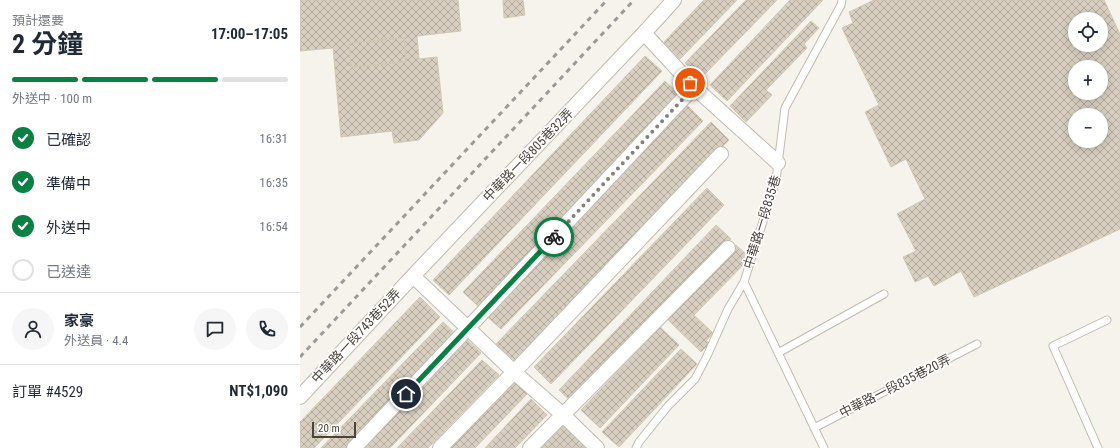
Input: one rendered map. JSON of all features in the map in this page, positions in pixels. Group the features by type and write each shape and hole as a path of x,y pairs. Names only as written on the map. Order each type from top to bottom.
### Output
{"street":[{"name":"中華路一段805巷32弄","path":"413,276 674,0"},
{"name":"中華路一段835巷","path":"644,33 694,87 778,163"},
{"path":"354,448 694,87"},
{"path":"440,448 721,154"},
{"path":"530,448 728,248"},
{"path":"413,276 597,448"},
{"name":"中華路一段743巷52弄","path":"300,396 413,276"}],"lane":[{"path":"778,163 785,108 841,5 842,0"},
{"name":"中華路一段835巷","path":"778,163 776,180 744,282 824,448"},
{"path":"636,448 638,442 668,406 695,379 728,309 744,282"},
{"path":"778,353 884,294"},
{"path":"1098,448 1053,346 1107,320"},
{"name":"中華路一段835巷20弄","path":"814,428 977,344"}],"building":[{"path":"300,0 458,0 461,31 417,36 419,59 437,57 443,113 419,140 394,143 392,131 341,137 333,48 300,51","holes":["404,38 406,62 351,67 349,43"]},
{"path":"503,0 523,0 525,15 504,18"},
{"path":"704,0 737,0 680,59 663,43"},
{"path":"746,0 777,0 701,78 685,63"},
{"path":"790,0 823,0 727,101 710,85"},
{"path":"874,0 1104,0 1120,34 1120,229 974,297 961,271 934,286 928,276 915,282 903,257 916,251 897,214 925,199 906,159 891,167 865,112 879,105 842,28 853,23 849,12"},
{"path":"811,21 819,28 804,44 807,48 766,90 772,95 746,122 730,106"},
{"path":"404,38 406,62 351,67 349,43"},
{"path":"645,56 662,71 449,295 433,280"},
{"path":"665,81 680,95 478,306 463,292"},
{"path":"686,104 703,121 501,329 483,313"},
{"path":"711,122 729,140 515,361 496,344"},
{"path":"707,188 724,205 551,384 534,367"},
{"path":"716,225 731,239 573,403 559,390"},
{"path":"736,245 750,258 694,315 713,333 706,341 710,343 701,352 666,318"},
{"path":"420,297 440,317 314,448 300,448 300,422"},
{"path":"443,322 459,337 352,448 321,448"},
{"path":"660,327 679,345 600,428 581,410"},
{"path":"465,338 481,353 390,448 359,448"},
{"path":"681,349 697,364 619,447 602,432"},
{"path":"482,360 499,375 428,448 397,448"},
{"path":"511,378 528,393 475,448 444,448"},
{"path":"531,399 547,415 515,448 485,448"},
{"path":"563,416 596,448 532,448"}],"railway":[{"path":"300,327 607,0"},
{"path":"300,357 634,0"}],"way so far":[{"path":"554,237 694,87 690,83"}],"route":[{"path":"406,394 554,237"}]}
